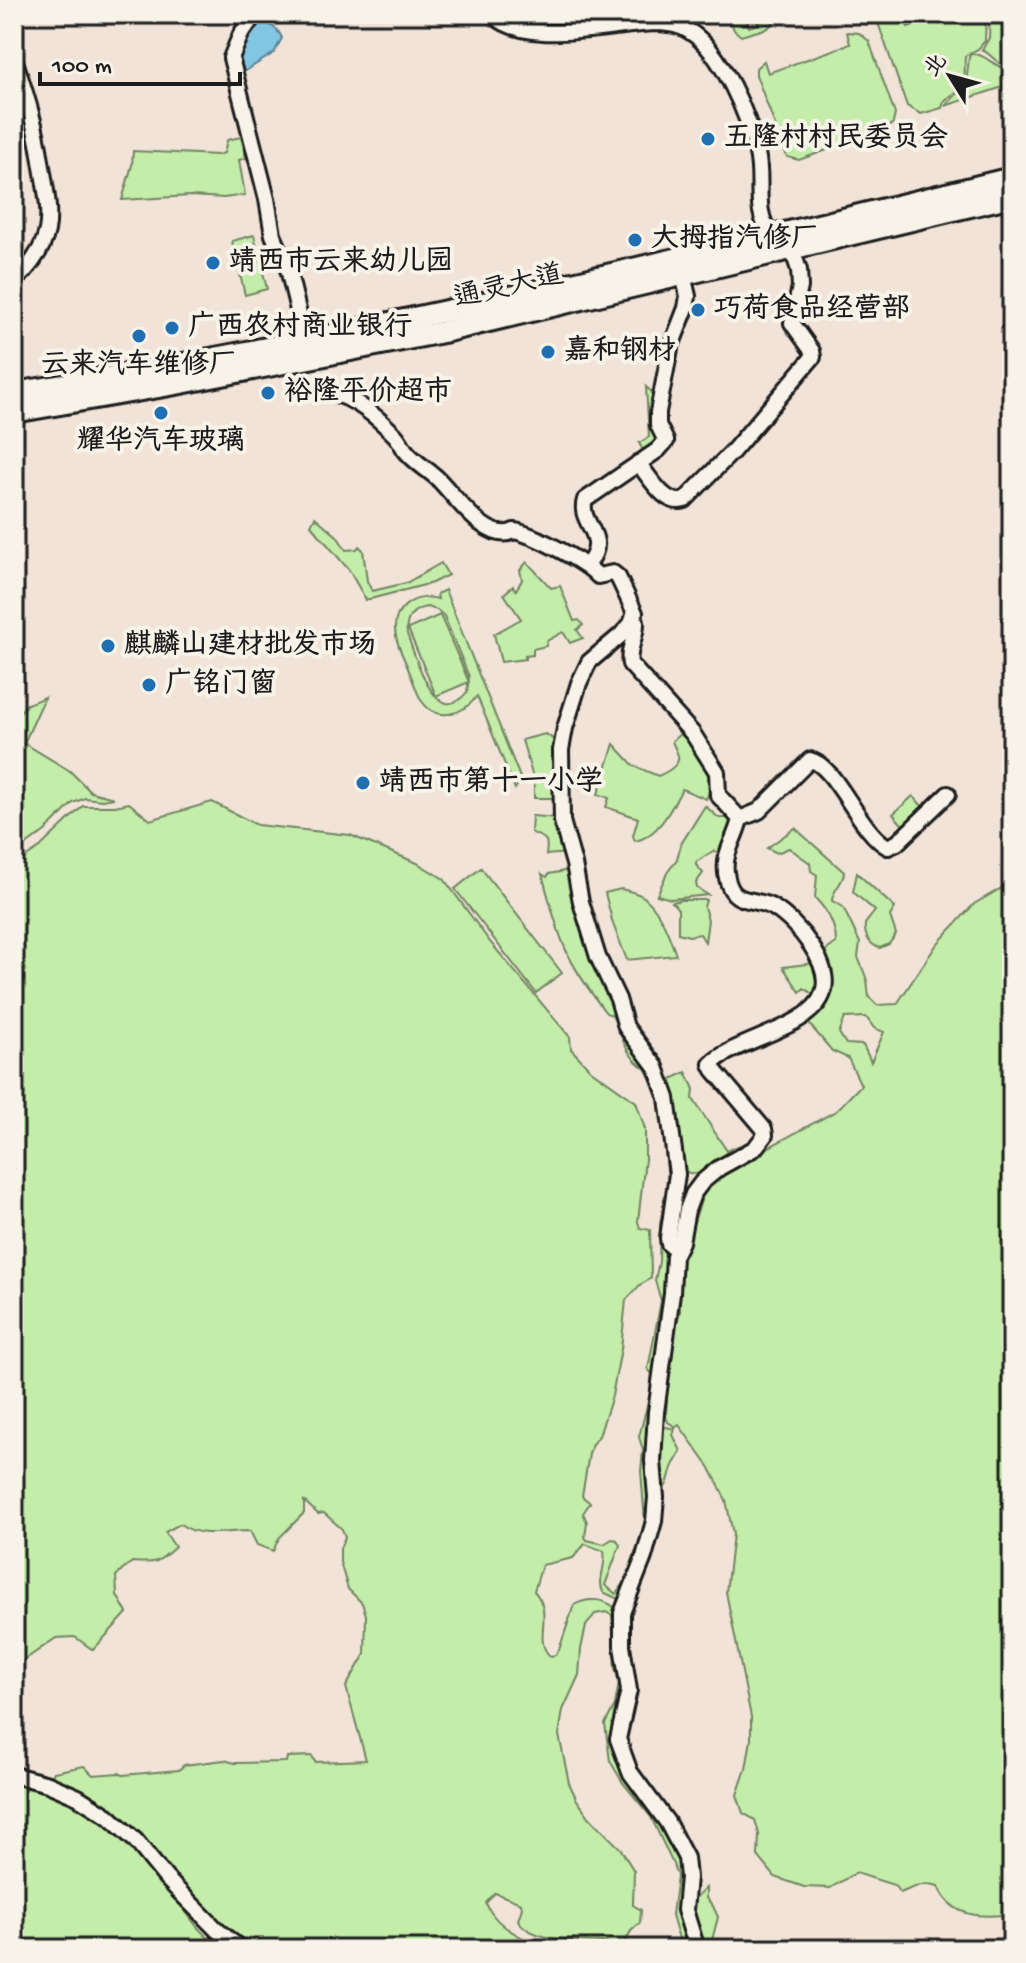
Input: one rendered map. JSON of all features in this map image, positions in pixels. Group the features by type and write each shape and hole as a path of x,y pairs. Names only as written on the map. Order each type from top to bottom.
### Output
{"main road":[{"name":"通灵大道","path":"14,393 146,371 438,314 1012,178"},
{"name":"通灵大道","path":"14,412 443,332 1012,196"}],"street":[{"path":"255,14 234,47 231,58 267,199 273,235 288,269 305,339"},
{"path":"492,14 509,27 525,29 561,31 660,23 676,25 693,33 713,56 744,111 758,156 759,216 771,236"},
{"path":"14,58 33,116 50,208 44,240 31,263 14,282"},
{"path":"638,463 668,499 680,503 685,500 733,451 813,357 792,323 800,276 792,249"},
{"path":"587,565 596,553 597,543 583,504 589,496 666,441 658,425 658,412 670,349 687,302 683,275"},
{"path":"339,395 393,433 406,452 439,480 472,517 504,534 521,532 587,565 598,576 613,573 634,609 633,618 621,635 589,662 582,674 561,750 562,821 598,957 618,999 626,1027 650,1058 664,1087 677,1174 668,1238 669,1244 676,1249"},
{"path":"633,618 637,625 628,659 630,664 693,734 717,772 718,795 740,819"},
{"path":"740,819 765,806 810,760 817,761 834,778 852,809 888,847 904,837 948,794"},
{"path":"697,1949 685,1910 686,1858 667,1822 630,1772 618,1739 629,1690 622,1646 622,1613 654,1521 654,1438 676,1249 681,1242 690,1201 702,1182 719,1168 755,1148 765,1135 764,1129 711,1064 804,1016 822,997 824,989 823,966 792,923 767,904 740,899 730,886 726,860 740,819"},
{"path":"14,1775 48,1784 78,1797 108,1816 136,1841 217,1930 241,1949"}],"green space":[{"path":"728,14 734,19 748,14 749,27 758,24 757,19 765,16 766,20 776,19 768,28 741,36 734,30"},
{"path":"875,14 904,14 908,27 952,14 986,14 985,41 965,56 962,85 942,108 921,114 907,106"},
{"path":"990,14 1002,14 1012,23 1012,62 1007,64 999,63 982,50 989,38"},
{"path":"847,32 859,33 869,41 895,114 893,123 886,129 799,160 787,157 756,68 764,61 768,73 850,44"},
{"path":"971,54 982,56 1000,67 1012,67 1012,84 945,106 966,85"},
{"path":"241,137 246,158 239,160 245,195 122,200 133,151 218,155 224,153 227,140"},
{"path":"254,235 267,289 245,295 232,241"},
{"path":"646,387 658,397 655,430 658,442 645,454 639,443 649,437"},
{"path":"315,517 337,536 346,550 359,546 363,550 367,581 372,591 406,583 441,563 448,575 432,583 366,600 349,570 311,525"},
{"path":"527,562 551,588 560,586 574,621 579,620 583,625 577,630 583,638 570,643 563,632 547,641 546,646 533,649 533,655 525,656 525,659 501,662 494,634 521,619 504,594 513,586 516,590 522,580 520,570"},
{"path":"445,590 521,780 515,789 477,696 458,712 435,712 421,700 400,649 395,626 400,611 420,598 438,599 437,594","holes":["427,607 444,616 469,677 467,692 456,702 445,703 428,686 407,634 407,624 414,612"]},
{"path":"440,615 469,682 436,696 408,629"},
{"path":"45,697 24,743 70,771 91,792 114,798 85,798 73,803 45,831 14,854 14,718 27,704"},
{"path":"683,731 709,771 711,780 706,799 682,789 657,828 635,841 633,836 638,818 606,807 609,798 598,794 614,744 634,766 658,776 678,761 672,741"},
{"path":"545,734 552,738 558,753 556,798 534,798 534,781 522,740"},
{"path":"913,796 926,810 906,829 893,814"},
{"path":"212,802 257,825 350,835 417,863 444,879 490,942 570,1037 571,1049 591,1070 636,1102 645,1129 638,1222 640,1228 650,1230 651,1278 626,1300 612,1396 599,1436 589,1454 582,1496 590,1503 583,1513 587,1522 587,1540 604,1544 612,1539 620,1545 605,1585 616,1594 625,1582 645,1523 641,1471 643,1450 639,1437 651,1390 652,1374 648,1369 661,1301 655,1280 668,1181 659,1095 645,1068 629,1052 612,1015 606,1013 578,973 555,921 542,874 547,877 570,870 644,1057 661,1089 672,1166 664,1242 666,1289 649,1525 622,1597 618,1599 603,1592 604,1551 585,1544 573,1558 542,1565 534,1591 543,1608 543,1642 550,1656 559,1650 574,1605 597,1600 608,1603 618,1611 625,1678 613,1733 653,1812 678,1853 682,1870 679,1916 692,1949 682,1949 672,1915 677,1876 673,1864 651,1817 623,1783 610,1761 605,1724 615,1705 619,1682 615,1668 612,1615 606,1612 595,1614 586,1626 579,1675 563,1710 559,1735 569,1783 577,1800 620,1848 634,1871 633,1905 641,1910 640,1923 631,1931 623,1946 558,1939 534,1933 518,1920 521,1903 495,1893 486,1903 489,1909 503,1925 527,1940 528,1949 270,1949 233,1938 131,1826 98,1799 51,1777 54,1772 84,1766 93,1775 123,1775 179,1770 184,1765 224,1760 235,1763 286,1762 287,1757 312,1756 315,1762 366,1760 346,1687 365,1654 366,1615 362,1603 348,1589 340,1562 340,1548 345,1537 342,1529 304,1501 304,1513 279,1538 273,1551 257,1545 250,1531 205,1533 180,1524 165,1532 175,1547 156,1561 132,1562 116,1576 117,1595 127,1613 93,1650 75,1637 56,1638 14,1667 14,865 37,850 83,806 129,803 150,820"},
{"path":"705,806 719,818 735,820 723,854 713,851 696,862 703,873 696,883 697,888 708,895 671,899 657,895 677,859 681,844"},
{"path":"532,816 557,818 568,853 546,855 546,841 531,832"},
{"path":"795,828 844,872 832,901 843,907 860,943 858,957 867,980 869,997 877,1005 897,1004 937,944 974,904 1012,882 1012,1914 969,1914 951,1904 938,1886 928,1884 900,1893 894,1885 856,1873 830,1888 804,1887 775,1877 758,1856 759,1834 755,1820 743,1813 737,1795 746,1769 751,1717 726,1592 733,1534 726,1500 710,1468 679,1425 676,1427 668,1422 666,1416 670,1348 680,1312 680,1275 684,1251 704,1192 725,1171 836,1111 861,1085 848,1058 832,1051 805,1019 817,1009 820,955 836,943 830,918 815,898 817,875 811,871 810,863 789,848 777,853 767,848","holes":["866,1017 874,1028 884,1032 871,1062 863,1045 846,1044 839,1033 845,1018"]},
{"path":"481,868 562,973 536,993 455,889"},
{"path":"857,873 895,908 890,916 896,934 889,944 880,948 870,942 865,932 865,924 875,911 853,892"},
{"path":"621,889 645,898 656,910 676,955 627,960 605,893"},
{"path":"706,900 704,907 708,920 705,942 700,934 689,936 678,933 678,909 672,902"},
{"path":"814,963 819,970 817,997 804,988 800,992 783,967"},
{"path":"686,1072 694,1089 693,1099 727,1151 740,1145 747,1147 700,1175 680,1171 667,1081"},
{"path":"662,1428 675,1429 673,1435 681,1451 661,1491 657,1478"},
{"path":"14,1780 61,1797 101,1821 136,1852 199,1929 223,1949 14,1949"},
{"path":"706,1888 706,1898 718,1917 712,1940 714,1949 703,1949 694,1924 691,1902"}],"water":[{"path":"257,20 275,28 282,38 274,53 245,71 236,65 238,51"}],"place":[{"name":"五隆村村民委员会","path":"708,139"},
{"name":"大拇指汽修厂","path":"635,240"},
{"name":"靖西市云来幼儿园","path":"213,263"},
{"name":"巧荷食品经营部","path":"698,310"},
{"name":"广西农村商业银行","path":"172,328"},
{"name":"云来汽车维修厂","path":"139,336"},
{"name":"嘉和钢材","path":"548,352"},
{"name":"裕隆平价超市","path":"268,393"},
{"name":"耀华汽车玻璃","path":"161,413"},
{"name":"麒麟山建材批发市场","path":"108,646"},
{"name":"广铭门窗","path":"149,685"},
{"name":"靖西市第十一小学","path":"363,783"}]}
